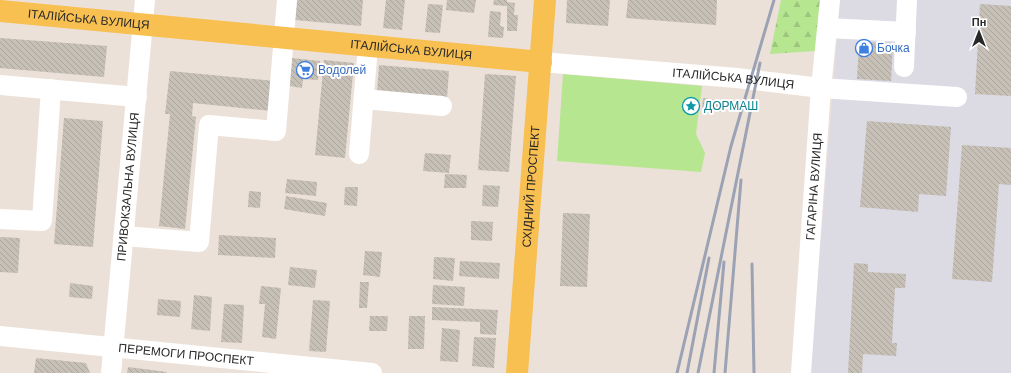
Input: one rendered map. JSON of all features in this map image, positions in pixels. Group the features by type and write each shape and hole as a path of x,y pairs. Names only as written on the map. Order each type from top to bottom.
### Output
{"main road":[{"name":"СХІДНИЙ ПРОСПЕКТ","path":"517,373 545,0"},
{"name":"ІТАЛІЙСЬКА ВУЛИЦЯ","path":"0,11 541,62"}],"street":[{"name":"ПРИВОКЗАЛЬНА ВУЛИЦЯ","path":"111,373 145,0"},
{"path":"124,236 199,242 209,125 276,131 287,0"},
{"name":"ГАГАРІНА ВУЛИЦЯ","path":"802,373 821,88 830,0"},
{"path":"904,68 907,0"},
{"path":"828,28 906,32"},
{"path":"359,154 368,46"},
{"name":"ІТАЛІЙСЬКА ВУЛИЦЯ","path":"541,62 737,78 821,88 957,96"},
{"path":"0,85 137,96"},
{"path":"0,219 42,221 51,89"},
{"path":"364,99 442,106"},
{"name":"ПЕРЕМОГИ ПРОСПЕКТ","path":"0,336 372,373"}],"shaded area":[{"path":"840,0 1011,0 1011,373 810,373"}],"green space":[{"path":"781,0 820,0 816,51 770,54"},
{"path":"563,74 702,86 696,134 705,153 701,172 557,161"}],"building":[{"path":"297,0 363,0 361,26 295,20"},
{"path":"386,0 405,0 402,30 383,28"},
{"path":"447,0 476,0 474,13 446,10"},
{"path":"494,0 507,0 507,2 515,3 514,15 518,15 517,31 507,31 507,6 493,5"},
{"path":"567,0 610,0 608,26 566,23"},
{"path":"628,0 717,0 716,25 626,18"},
{"path":"428,4 443,5 440,33 425,32"},
{"path":"980,4 1011,6 1011,96 975,94"},
{"path":"490,11 501,12 500,26 504,27 503,38 488,37"},
{"path":"0,38 107,46 104,77 0,68"},
{"path":"859,42 893,43 891,81 857,79"},
{"name":"Водолей","path":"292,58 320,61 318,80 303,79 302,88 289,86"},
{"path":"324,60 354,63 345,158 315,155"},
{"path":"379,65 449,71 447,98 377,92"},
{"path":"170,71 275,81 272,111 193,103 192,116 196,117 185,229 159,226 170,114 165,114"},
{"path":"485,74 516,76 509,172 478,170"},
{"path":"703,98 723,101 721,112 702,110"},
{"path":"64,118 103,121 93,247 54,244"},
{"path":"867,121 951,127 946,196 919,194 918,212 860,207"},
{"path":"962,145 1011,148 1011,185 999,184 992,282 952,279"},
{"path":"425,153 451,155 449,173 423,171"},
{"path":"445,174 467,175 466,188 444,188"},
{"path":"287,179 317,182 316,196 285,193"},
{"path":"483,185 500,186 498,207 482,206"},
{"path":"345,187 358,187 357,206 344,205"},
{"path":"249,191 261,192 260,208 248,207"},
{"path":"286,196 327,203 325,216 284,209"},
{"path":"563,213 590,214 587,287 560,286"},
{"path":"471,221 493,222 492,241 471,240"},
{"path":"219,235 276,238 275,258 218,255"},
{"path":"0,237 20,238 18,273 0,272"},
{"path":"365,251 382,252 380,277 363,275"},
{"path":"434,257 455,258 453,281 433,279"},
{"path":"460,261 500,263 499,279 459,276"},
{"path":"854,263 868,264 868,272 906,274 905,288 895,288 892,343 897,343 896,356 863,354 862,373 848,373"},
{"path":"290,267 317,270 315,288 288,285"},
{"path":"360,282 369,282 367,308 359,308"},
{"path":"70,283 93,286 92,299 69,297"},
{"path":"433,285 465,287 464,306 432,304"},
{"path":"261,286 281,288 276,339 262,337 265,304 259,304"},
{"path":"194,295 212,297 210,331 191,329"},
{"path":"158,299 181,301 180,317 157,315"},
{"path":"313,300 330,301 326,352 309,351"},
{"path":"224,304 244,305 242,343 221,342"},
{"path":"432,307 498,310 496,335 480,334 480,322 432,320"},
{"path":"370,316 388,316 387,331 369,331"},
{"path":"409,316 425,316 424,349 408,349"},
{"path":"442,328 460,330 458,362 440,361"},
{"path":"474,337 496,338 494,368 472,366"},
{"path":"36,358 86,363 90,373 34,373"},
{"path":"128,367 167,372 127,373"}],"railway":[{"path":"677,373 731,146 774,0"},
{"path":"698,373 760,63"},
{"path":"725,373 741,180"},
{"path":"687,373 709,258"},
{"path":"714,373 724,262"},
{"path":"752,264 754,373"}],"place":[{"name":"Бочка","path":"864,48"},
{"name":"Водолей","path":"305,70"},
{"name":"ДОРМАШ","path":"691,106"}]}
